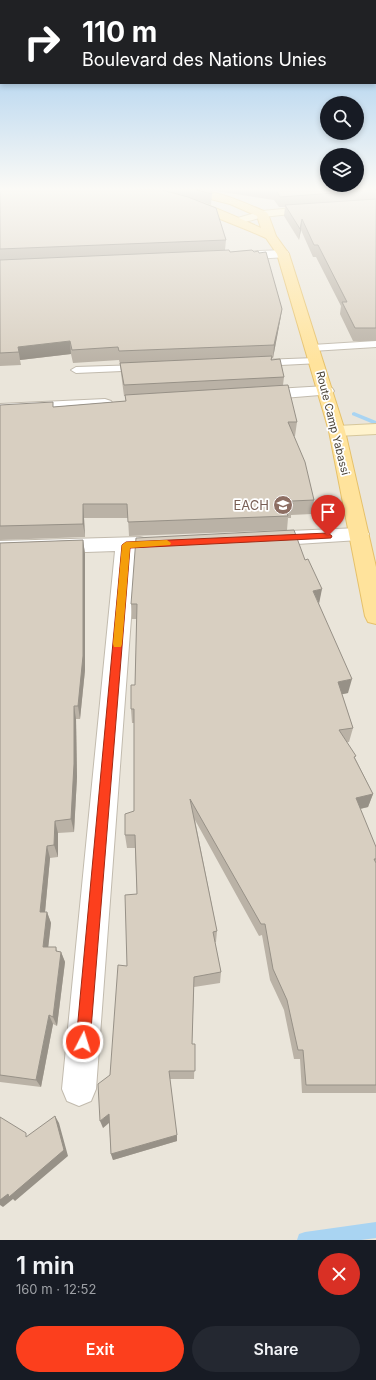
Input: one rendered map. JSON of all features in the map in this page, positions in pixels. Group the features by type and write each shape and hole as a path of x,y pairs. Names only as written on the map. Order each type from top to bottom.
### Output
{"main road":[{"name":"Route Camp Yabassi","path":"279,248 283,254 337,431 376,616"}],"street":[{"path":"220,257 283,254"},
{"path":"240,396 326,391"},
{"path":"0,409 116,403"},
{"path":"337,431 376,429"},
{"path":"250,539 359,534"},
{"path":"0,548 157,544"},
{"path":"79,1089 126,545"}],"lane":[{"path":"254,363 376,344"},
{"path":"76,370 153,367"}],"shaded area":[{"path":"0,248 376,248 376,1240 0,1240"}],"building":[{"path":"0,248 28,248 0,249"},
{"path":"319,248 376,248 376,328 355,328 342,302 347,302"},
{"path":"229,250 230,252 252,250 254,252 258,251 259,253 266,252 282,309 274,345 119,351 118,347 72,350 70,341 18,347 19,352 0,353 0,260"},
{"path":"272,356 271,360 280,359 284,377 124,385 120,363"},
{"path":"288,385 297,422 288,422 305,462 314,500 292,501 293,504 284,504 288,516 128,522 127,504 83,504 83,524 0,526 0,405 53,402 53,407 126,401 125,395"},
{"path":"294,530 305,560 308,559 322,589 313,591 352,679 338,682 353,728 339,730 356,756 354,757 373,794 356,798 376,847 376,859 374,859 376,863 376,1085 306,1085 303,1050 298,1050 287,1000 273,969 265,924 261,924 190,799 217,931 213,932 221,972 194,977 192,1044 195,1044 195,1071 169,1071 177,1135 111,1154 109,1114 100,1121 98,1084 110,1075 118,965 127,966 125,895 137,894 135,835 125,835 125,814 134,811 134,709 131,709 131,685 135,685 137,604 131,604 136,538"},
{"path":"83,540 83,656 78,706 74,706 74,764 71,819 55,821 54,845 47,846 40,912 47,912 43,947 56,947 56,951 61,952 53,1017 49,1015 36,1080 0,1075 0,543"},
{"path":"55,1116 64,1150 9,1197 8,1194 0,1200 0,1117 26,1133 26,1137"}],"waterway":[{"path":"354,414 376,423"},
{"path":"305,1240 376,1230"}],"slow traffic":[{"path":"117,644 126,545 167,543"}],"place":[{"name":"EACH","path":"283,505"}],"route":[{"path":"83,1042 126,545 328,536"}]}
